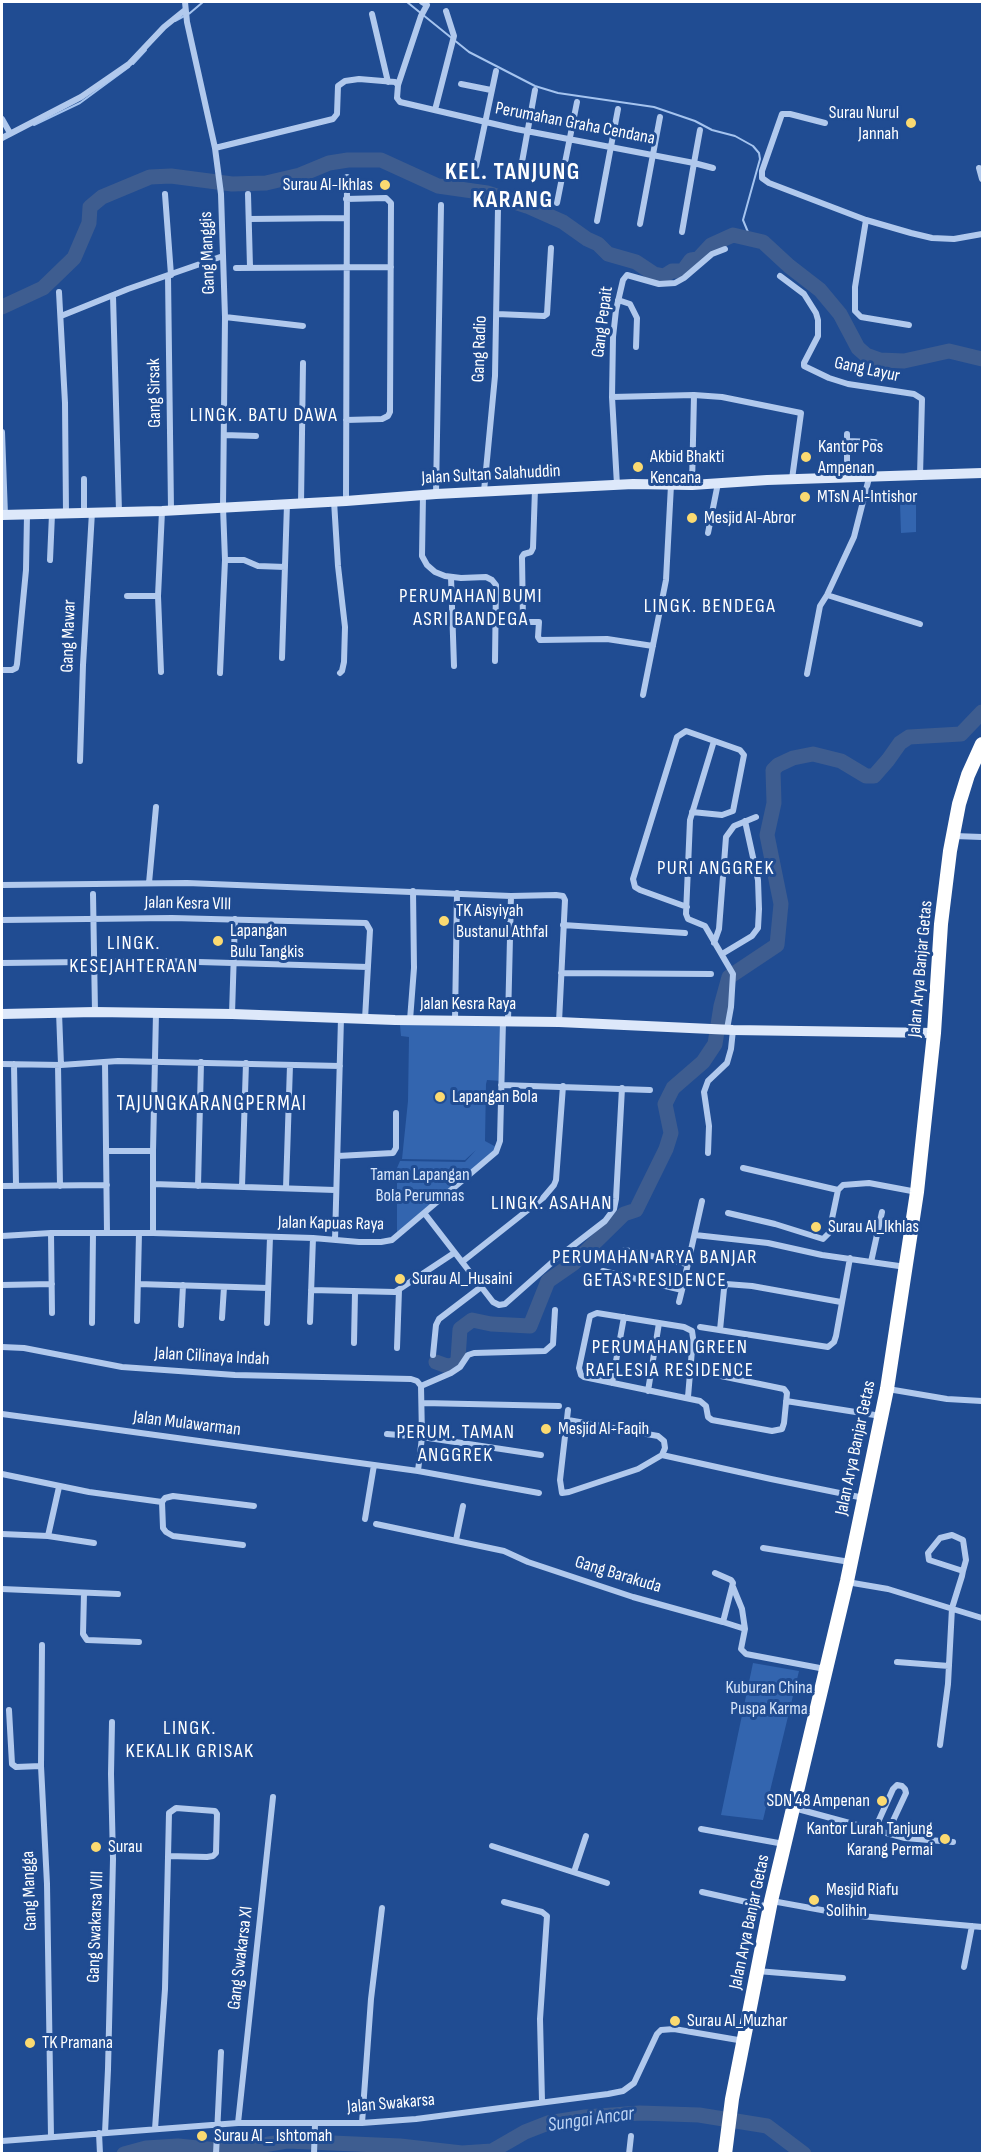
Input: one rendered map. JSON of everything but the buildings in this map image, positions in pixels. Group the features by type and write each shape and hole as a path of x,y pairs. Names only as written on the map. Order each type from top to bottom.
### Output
{"highway":[{"name":"Jalan Arya Banjar Getas","path":"726,2148 732,2099 770,1904 847,1581 887,1389 917,1192 934,1033 941,924 963,790 982,744"}],"main road":[{"name":"Jalan Sultan Salahuddin","path":"3,515 166,511 618,485 692,485 792,479 982,473"},
{"name":"Jalan Kesra Raya","path":"2,1014 95,1012 232,1014 934,1033"}],"street":[{"name":"Gang Manggis","path":"185,2 215,148 221,194 225,317 223,507 225,560 220,673"},
{"path":"215,148 305,124 333,119 337,114 338,86 345,81 359,79 398,85 424,4"},
{"path":"435,110 453,36 446,12"},
{"path":"372,14 388,82"},
{"path":"2,138 81,97 129,64 164,27 186,15"},
{"path":"476,165 496,71"},
{"path":"461,84 492,90"},
{"name":"Perumahan Graha Cendana","path":"398,85 397,98 400,102 528,131 713,168"},
{"path":"522,162 535,90"},
{"path":"556,203 577,102"},
{"path":"597,221 618,109"},
{"path":"825,123 782,114 762,171 762,178 769,183 866,220 932,238 954,239 982,234"},
{"path":"640,224 660,117"},
{"path":"2,119 10,133"},
{"path":"682,232 700,130"},
{"path":"979,168 982,179"},
{"path":"340,673 344,662 345,627 338,566 346,420 347,177"},
{"name":"Gang Sirsak","path":"161,672 158,596 166,511 170,275 165,194"},
{"path":"248,194 250,267"},
{"path":"346,199 386,198 390,201 391,267 391,403 388,416 382,419 346,420"},
{"path":"436,494 441,205"},
{"name":"Gang Radio","path":"484,491 495,376 498,208"},
{"path":"249,219 346,218"},
{"path":"866,220 855,287 855,311 861,316 909,325"},
{"path":"497,314 547,315 551,248"},
{"name":"Gang Pepait","path":"618,485 612,397 613,337 623,280 626,276 663,285 680,282 712,254 725,249"},
{"path":"61,316 223,256"},
{"path":"236,268 391,267"},
{"name":"Gang Layur","path":"780,276 809,300 818,320 818,336 804,361 804,366 848,384 914,394 922,399 920,476"},
{"path":"59,292 66,423 66,513"},
{"path":"113,296 119,512"},
{"path":"618,300 630,304 637,318 636,347"},
{"path":"225,317 303,326"},
{"path":"301,504 303,363"},
{"path":"692,485 694,395"},
{"path":"612,397 694,395 801,413 792,479"},
{"path":"2,432 3,515"},
{"path":"224,435 256,436"},
{"path":"847,477 847,437 875,442"},
{"path":"807,674 820,606 854,537 869,478"},
{"name":"Gang Mawar","path":"80,761 88,512 84,479"},
{"path":"708,533 718,483"},
{"path":"643,694 666,580 671,485"},
{"path":"535,489 533,548 531,552 522,557 521,610 523,622 540,623 538,637 540,639 607,639 653,646"},
{"path":"423,495 422,556 427,565 435,572 452,578 486,577 496,585 495,661"},
{"path":"282,658 287,504"},
{"path":"2,670 12,670 17,664 26,570 27,514"},
{"path":"50,560 52,514"},
{"path":"713,514 738,519"},
{"path":"225,560 244,560 258,566 285,567"},
{"path":"452,578 454,666"},
{"path":"827,595 920,624"},
{"path":"127,596 158,596"},
{"path":"687,907 638,890 633,879 677,737 689,730 740,750 744,755 735,806 731,813 724,815 692,812"},
{"path":"708,1153 709,1126 704,1092 708,1081 727,1063 731,1049 726,1029 731,1007 733,980 731,970 703,924 687,917 687,907 692,812 714,741"},
{"path":"149,883 156,807"},
{"path":"714,943 719,929 726,837 732,828 756,817"},
{"path":"722,954 752,936 758,928 758,880 745,821"},
{"path":"954,836 982,837"},
{"path":"2,885 187,883 510,896 563,896 565,902 559,1022"},
{"path":"410,1020 414,968 413,891"},
{"path":"455,1020 457,893"},
{"path":"93,894 95,1012"},
{"name":"Jalan Kapuas Raya","path":"2,1236 51,1233 153,1233 381,1242 392,1240 496,1152 500,1141 510,896"},
{"name":"Jalan Kesra VIII","path":"2,920 93,918 366,923 370,930 368,967"},
{"path":"232,1014 235,920"},
{"path":"563,926 685,933"},
{"path":"2,963 234,962 368,967 365,1019"},
{"path":"561,973 711,974"},
{"path":"59,1012 60,1186"},
{"path":"153,1233 156,1013"},
{"path":"335,1240 341,1018"},
{"path":"2,1064 59,1065 156,1061 340,1066"},
{"path":"105,1062 107,1233"},
{"path":"198,1186 201,1062"},
{"path":"242,1187 246,1063"},
{"path":"14,1064 16,1185"},
{"path":"286,1188 290,1065"},
{"path":"501,1085 650,1090"},
{"path":"462,1262 543,1198 554,1185 563,1086"},
{"path":"425,1214 494,1303 503,1305 611,1213 616,1199 622,1088"},
{"path":"338,1156 393,1153 396,1148 396,1113"},
{"path":"106,1151 153,1151"},
{"path":"743,1168 838,1190"},
{"path":"728,1213 823,1239 829,1233 838,1190 843,1185 859,1183 917,1192"},
{"path":"153,1184 336,1190"},
{"path":"2,1186 107,1185"},
{"path":"679,1302 702,1201"},
{"path":"871,1262 882,1212"},
{"path":"51,1233 52,1313"},
{"path":"92,1323 93,1233"},
{"path":"137,1321 139,1233"},
{"path":"695,1235 768,1243 822,1255 907,1267"},
{"path":"267,1323 270,1238"},
{"path":"310,1322 313,1238"},
{"path":"625,1250 687,1264"},
{"path":"311,1290 392,1293 454,1253"},
{"path":"700,1327 828,1347 834,1342 836,1336 850,1258"},
{"path":"603,1271 682,1290"},
{"path":"2,1285 52,1284"},
{"path":"138,1284 268,1288"},
{"path":"720,1330 726,1284 752,1286 842,1302"},
{"path":"181,1325 183,1285"},
{"path":"222,1317 224,1287"},
{"path":"433,1355 436,1325 439,1319 481,1287"},
{"path":"397,1348 399,1290"},
{"path":"354,1342 355,1292"},
{"path":"418,1471 422,1437 421,1386 451,1373 460,1367 468,1355 474,1353 545,1351 553,1344 555,1310"},
{"path":"688,1398 692,1370 692,1331 684,1327 597,1313 590,1316 579,1371 584,1377 704,1403 708,1417 712,1420 772,1431 782,1429 787,1393 781,1388 692,1370"},
{"path":"612,1383 624,1317"},
{"path":"648,1391 659,1323"},
{"name":"Jalan Cilinaya Indah","path":"2,1347 24,1348 122,1367 235,1375 411,1379 417,1381 421,1386"},
{"path":"887,1389 947,1399 982,1401"},
{"path":"786,1401 882,1416"},
{"path":"423,1403 559,1406"},
{"path":"568,1410 560,1480 562,1492 569,1492 638,1469 662,1455 864,1498"},
{"name":"Jalan Mulawarman","path":"2,1414 418,1471 539,1493"},
{"path":"568,1420 658,1436 665,1443 662,1455"},
{"path":"387,1434 541,1455"},
{"path":"365,1520 371,1465"},
{"path":"2,1474 59,1487 162,1502"},
{"path":"48,1536 59,1487"},
{"path":"243,1545 173,1536 163,1528 162,1502 165,1498 173,1496 254,1506"},
{"path":"456,1540 463,1506"},
{"name":"Gang Barakuda","path":"376,1524 504,1551 528,1562 633,1597 745,1629"},
{"path":"2,1534 48,1536 94,1543"},
{"path":"940,1745 949,1666 952,1608 963,1571 966,1560 963,1540 952,1535 940,1538 928,1553 929,1560 963,1571"},
{"path":"764,1548 851,1562"},
{"path":"715,1573 731,1580 742,1609 745,1629 741,1649 746,1654 825,1669"},
{"path":"847,1581 888,1589 982,1618"},
{"path":"723,1622 733,1587"},
{"path":"2,1588 118,1594"},
{"path":"84,1593 83,1634 87,1640 139,1642"},
{"name":"Gang Mangga","path":"42,1645 41,1766 47,1884 51,2137"},
{"path":"897,1662 949,1666"},
{"path":"9,1710 12,1764 16,1767 41,1766"},
{"name":"Gang Swakarsa VIII","path":"100,2154 99,2141 102,2133 108,2069 113,1859 112,1722"},
{"path":"874,1831 893,1788 897,1785 902,1786 906,1793 892,1823"},
{"name":"Gang Swakarsa XI","path":"238,2123 273,1797"},
{"path":"155,2129 165,1989 168,1856 169,1813 176,1808 215,1811 217,1814 216,1853 213,1856 168,1856"},
{"path":"794,1808 905,1838 953,1842"},
{"path":"701,1829 785,1844"},
{"path":"574,1872 586,1836"},
{"path":"492,1846 607,1883"},
{"path":"702,1892 849,1915 982,1927"},
{"path":"504,1902 542,1912 547,1916 540,2019 542,2101"},
{"path":"362,2123 371,1999 382,1908"},
{"path":"964,1967 972,1926"},
{"path":"756,1971 843,1978"},
{"name":"Jalan Swakarsa","path":"2,2141 216,2124 315,2126 416,2119 614,2093 627,2089 637,2079 657,2034 661,2030 674,2029 744,2041"},
{"path":"216,2153 221,2052"},
{"path":"314,2152 315,2126"},
{"path":"629,2154 631,2136"}],"green space":[{"path":"900,502 916,502 916,532 901,533"},
{"name":"Taman Lapangan Bola Perumnas","path":"400,1025 503,1025 502,1081 487,1080 486,1084 485,1141 498,1148 397,1233 397,1168 400,1161 465,1162 476,1150 465,1160 402,1159 408,1101 409,1037 401,1036"},
{"name":"Kuburan China Puspa Karma","path":"753,1663 799,1671 763,1820 721,1815"}],"waterway":[{"path":"175,21 190,13 203,2"},
{"path":"407,2 469,52 535,86 558,93 654,107 695,121 712,130 735,136 753,146 759,153 760,159 743,220 750,237"},
{"path":"133,64 146,50"},
{"path":"34,125 80,103 129,67"},
{"path":"2,307 43,288 74,258 89,223 90,207 102,197 150,177 171,176 232,184 266,183 300,175 329,163 348,160 381,160 438,186 487,193 527,206 563,222 598,244 608,254 636,262 654,274 664,276 672,271 683,271 691,260 698,259 711,245 733,235 763,242 820,290 840,314 858,348 866,355 880,360 904,361 949,351 982,359"},
{"path":"436,1362 447,1366 455,1365 458,1359 460,1329 472,1320 491,1324 530,1326 548,1281 574,1263 624,1214 636,1210 666,1149 671,1133 665,1104 673,1088 703,1062 715,1044 721,1006 729,977 777,945 781,904 767,835 774,803 773,770 793,758 813,754 841,761 866,776 874,776 900,743 909,737 961,734 982,712"},
{"name":"Sungai Ancar","path":"124,2154 146,2148 178,2146 228,2151 287,2141 400,2146 462,2153 492,2151 525,2132 548,2123 585,2117 640,2113 699,2115 767,2126 804,2154"}],"place":[{"name":"Surau Nurul Jannah","path":"911,123"},
{"name":"Surau Al-Ikhlas","path":"385,185"},
{"name":"Kantor Pos Ampenan","path":"806,457"},
{"name":"Akbid Bhakti Kencana","path":"638,467"},
{"name":"MTsN Al-Intishor","path":"805,497"},
{"name":"Mesjid Al-Abror","path":"692,518"},
{"name":"TK Aisyiyah Bustanul Athfal","path":"444,921"},
{"name":"Lapangan Bulu Tangkis","path":"218,941"},
{"name":"Lapangan Bola","path":"440,1097"},
{"name":"Surau Al_Ikhlas","path":"816,1227"},
{"name":"Surau Al_Husaini","path":"400,1279"},
{"name":"Mesjid Al-Faqih","path":"546,1429"},
{"name":"SDN 48 Ampenan","path":"882,1801"},
{"name":"Kantor Lurah Tanjung Karang Permai","path":"945,1839"},
{"name":"Surau","path":"96,1847"},
{"name":"Mesjid Riafu Solihin","path":"814,1900"},
{"name":"Surau Al_Muzhar","path":"675,2021"},
{"name":"TK Pramana","path":"30,2043"},
{"name":"Surau Al _ Ishtomah","path":"202,2136"}],"district":[{"name":"KEL. TANJUNG KARANG","path":"513,187"},
{"name":"LINGK. BATU DAWA","path":"264,416"},
{"name":"LINGK. BENDEGA","path":"710,607"},
{"name":"PERUMAHAN BUMI ASRI BANDEGA","path":"471,608"},
{"name":"PURI ANGGREK","path":"716,869"},
{"name":"LINGK. KESEJAHTERAAN","path":"134,956"},
{"name":"TAJUNGKARANGPERMAI","path":"212,1105"},
{"name":"LINGK. ASAHAN","path":"552,1204"},
{"name":"PERUMAHAN ARYA BANJAR GETAS RESIDENCE","path":"655,1270"},
{"name":"PERUMAHAN GREEN RAFLESIA RESIDENCE","path":"670,1360"},
{"name":"PERUM. TAMAN ANGGREK","path":"456,1444"},
{"name":"LINGK. KEKALIK GRISAK","path":"190,1740"}]}
